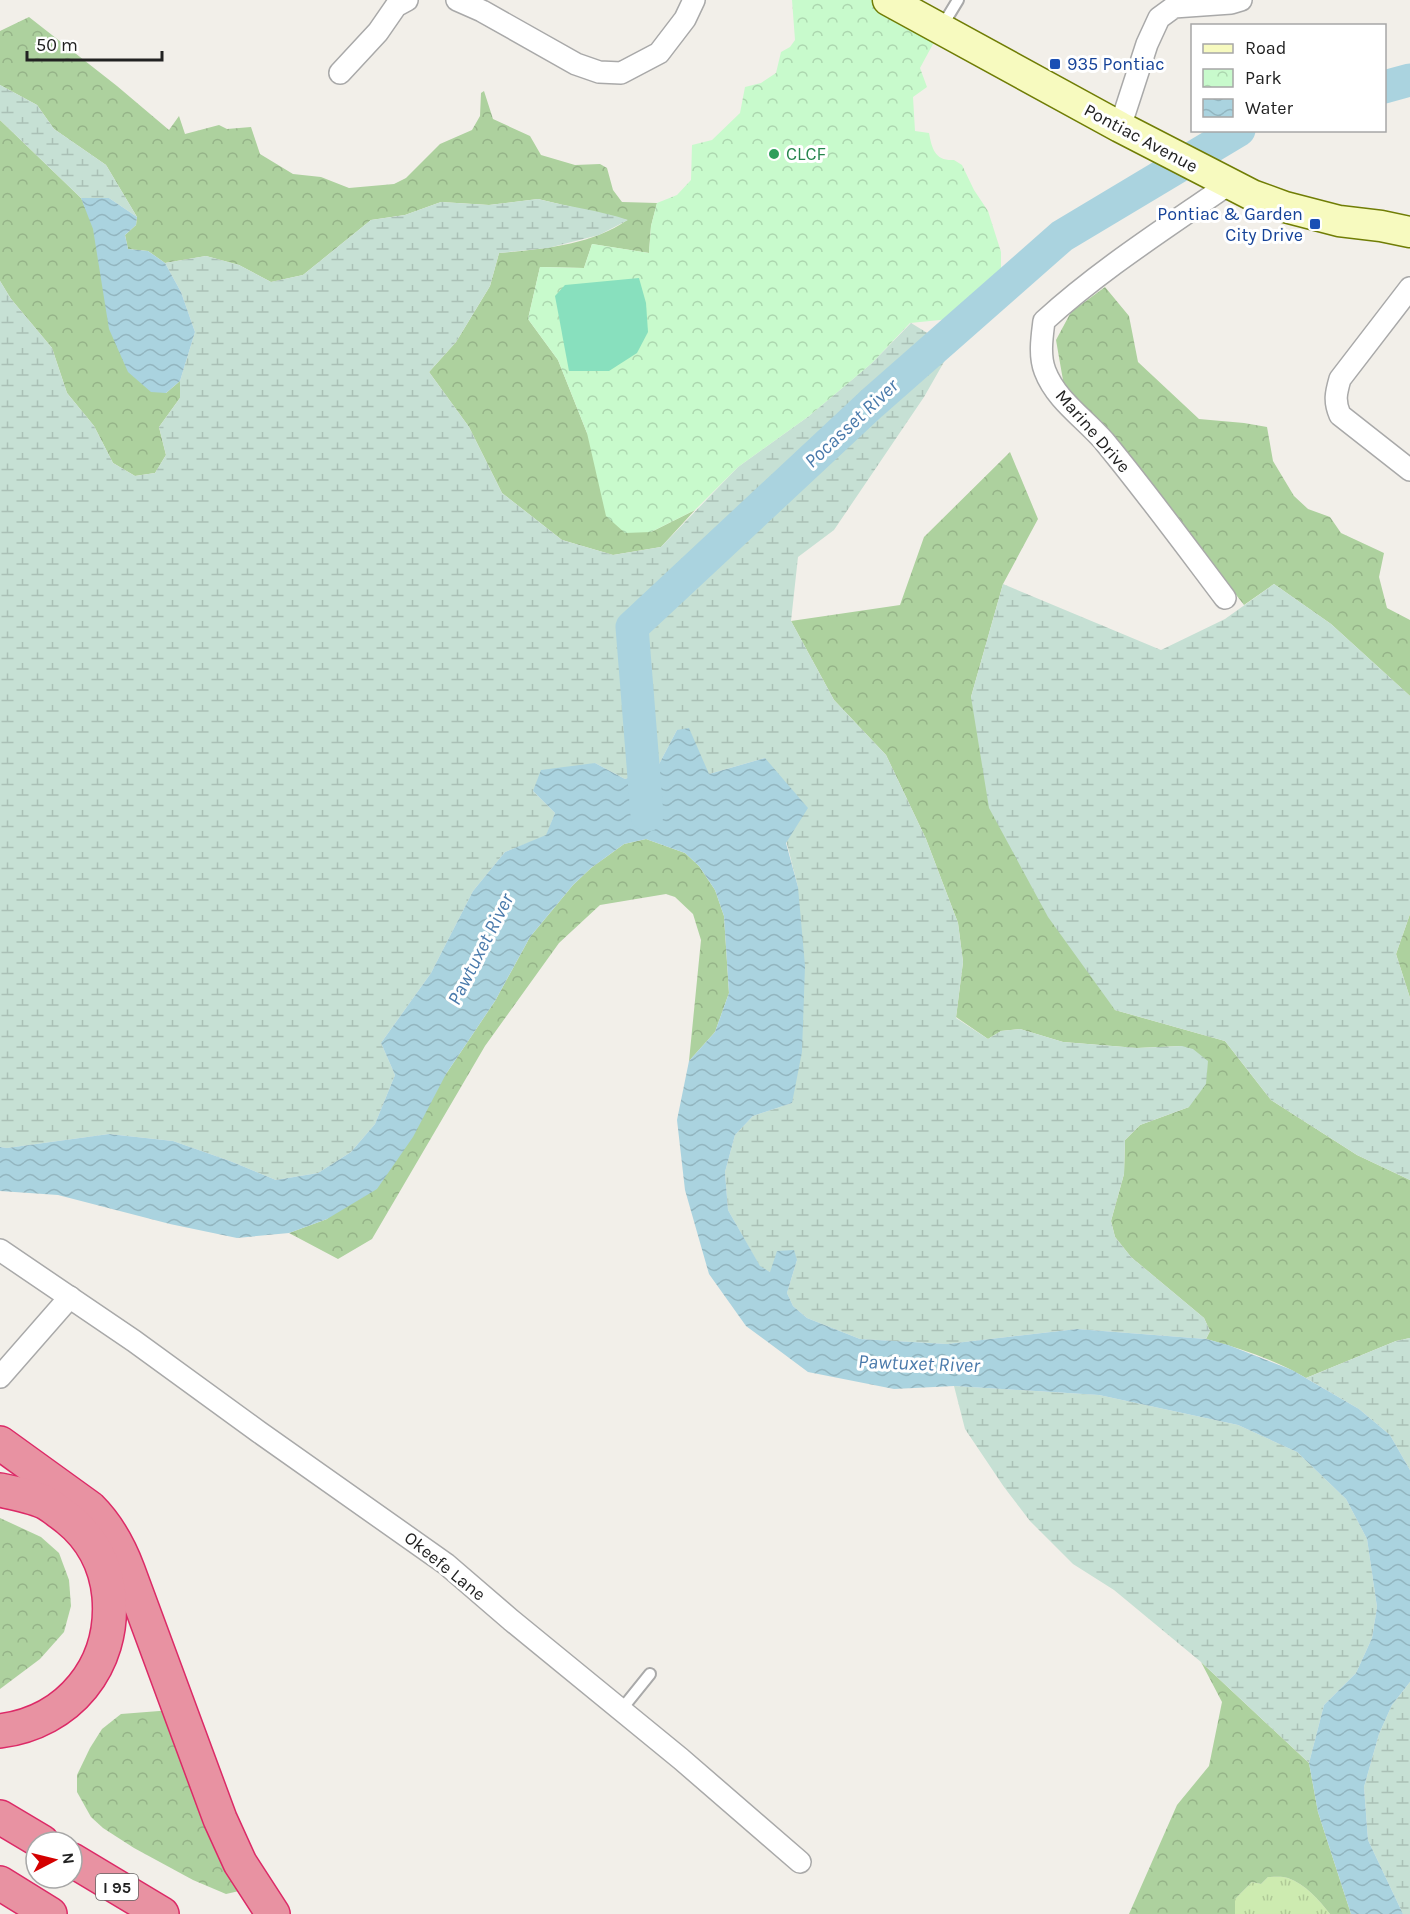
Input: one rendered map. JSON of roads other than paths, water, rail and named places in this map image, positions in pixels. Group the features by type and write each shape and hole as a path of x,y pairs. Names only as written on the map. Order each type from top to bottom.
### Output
{"highway":[{"path":"0,1443 90,1508 100,1517 115,1540 220,1819 240,1863 273,1914"},
{"path":"0,1472 65,1516 83,1532 102,1561 107,1577 110,1612 105,1645 91,1677 53,1713 31,1723 0,1731"},
{"path":"0,1490 44,1502"},
{"path":"0,1817 24,1831"},
{"name":"I 95","path":"84,1867 162,1914"},
{"path":"0,1883 50,1914"}],"main road":[{"name":"Pontiac Avenue","path":"888,0 1120,127 1252,195 1285,207 1339,221 1410,232"}],"street":[{"path":"340,73 378,32 396,6 406,0"},
{"path":"458,0 576,64 599,72 621,73 659,53 685,19 694,0"},
{"path":"1120,127 1147,44 1159,18 1173,7 1231,3 1241,0"},
{"name":"Marine Drive","path":"1225,598 1123,464 1094,429 1056,393 1044,369 1041,345 1044,321 1061,305 1091,280 1229,184"},
{"path":"1410,288 1340,379 1335,395 1336,407 1340,415 1410,470"},
{"name":"Okeefe Lane","path":"0,1250 134,1341 446,1564 510,1620 723,1794 800,1862"},
{"path":"0,1377 69,1297"}],"lane":[{"path":"941,29 958,0"},
{"path":"621,1710 650,1674"}],"water":[{"path":"81,198 109,198 137,217 136,225 125,235 128,249 148,251 165,263 181,292 195,332 180,381 166,393 151,392 128,372 109,329 93,229"},
{"name":"Pawtuxet River","path":"689,728 709,774 765,758 808,808 786,843 798,887 805,966 802,1052 792,1103 753,1116 735,1135 725,1172 728,1210 760,1266 770,1272 777,1251 794,1250 797,1260 787,1293 793,1306 807,1318 860,1339 947,1344 1077,1329 1206,1339 1228,1345 1292,1370 1359,1409 1390,1435 1410,1470 1410,1682 1392,1705 1379,1734 1364,1787 1368,1840 1403,1914 1351,1914 1318,1812 1309,1763 1324,1705 1356,1673 1372,1638 1377,1607 1367,1539 1346,1499 1297,1452 1238,1425 1099,1395 954,1386 894,1389 808,1372 746,1326 709,1274 685,1190 677,1120 689,1061 715,1032 729,993 724,916 715,890 699,866 685,853 646,839 624,844 591,868 573,885 530,937 495,1001 446,1074 413,1137 377,1189 327,1219 289,1233 237,1238 170,1224 58,1195 0,1191 0,1147 7,1148 109,1134 173,1141 276,1180 318,1173 351,1152 375,1124 395,1075 381,1043 431,973 473,891 505,852 546,835 555,813 533,791 541,770 595,763 625,779 658,766 677,730"}],"waterway":[{"name":"Pocasset River","path":"1386,86 1410,80"},
{"name":"Pocasset River","path":"647,815 632,627 871,404 1062,236 1236,132"}],"place":[{"name":"935 Pontiac","path":"1055,64"},
{"name":"CLCF","path":"774,154"},
{"name":"Pontiac & Garden City Drive","path":"1315,224"}]}
